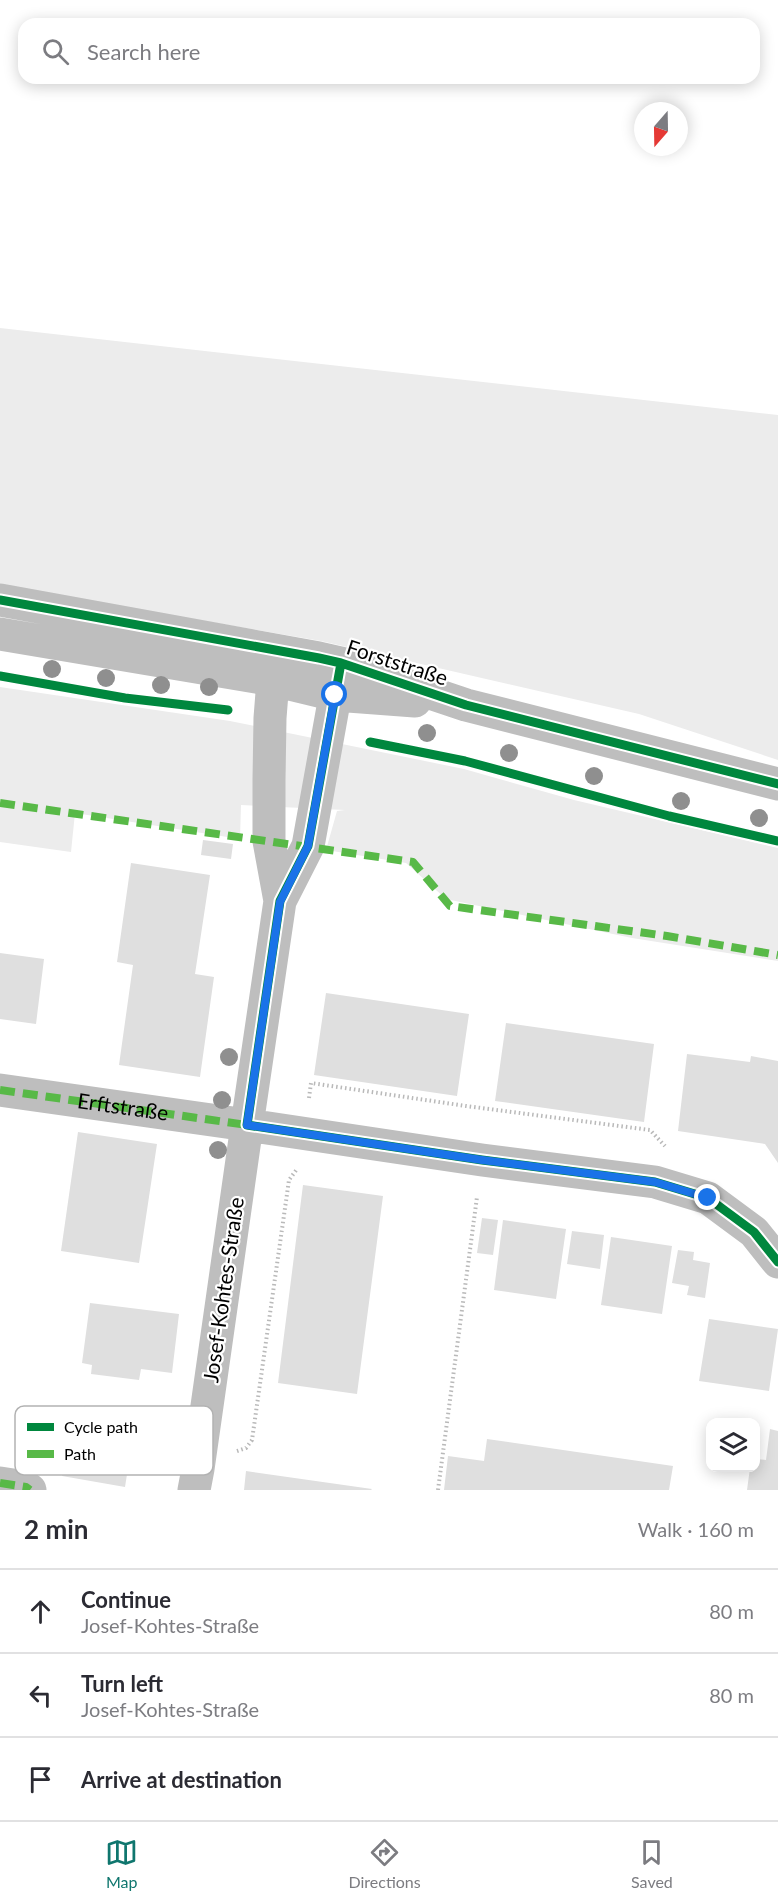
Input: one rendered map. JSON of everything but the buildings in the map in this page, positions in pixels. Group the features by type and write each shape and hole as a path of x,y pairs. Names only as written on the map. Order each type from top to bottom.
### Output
{"street":[{"name":"Forststraße","path":"0,600 277,665 335,695 466,705"},
{"name":"Forststraße","path":"0,634 277,665 341,663 466,705 778,784"},
{"name":"Josef-Kohtes-Straße","path":"280,902 308,846 341,663"},
{"name":"Josef-Kohtes-Straße","path":"207,1406 280,902 270,841 269,780 277,665"},
{"name":"Erftstraße","path":"0,1090 247,1125"},
{"path":"247,1125 482,1160 655,1182 708,1198 754,1232 778,1262"},
{"name":"Josef-Kohtes-Straße","path":"194,1490 197,1475"},
{"path":"0,1483 26,1487 30,1490"}],"path":[{"path":"309,1101 311,1083 650,1130 671,1152"},
{"path":"438,1490 482,1160"},
{"path":"232,1452 246,1448 252,1440 289,1180 302,1163"}],"shaded area":[{"path":"0,328 778,415 778,760 639,714 321,641 0,586"},
{"path":"0,687 230,721 464,769 574,800 778,848 778,961 632,938 446,899 406,863 326,850 337,811 345,810 241,805 240,839 75,813 71,852 0,842"}],"marked path":[{"path":"0,803 413,862 450,906 667,936 778,955"},
{"path":"0,1090 247,1125"},
{"path":"0,1483 26,1487 30,1490"}],"cycle path":[{"path":"0,600 341,663 466,705 778,784"},
{"path":"341,663 308,846 280,901 247,1125 482,1160 655,1182 708,1198 754,1232 778,1262"},
{"path":"0,676 125,698 228,710"},
{"path":"370,742 465,761 669,816 778,841"}],"route":[{"path":"335,695 308,846 280,902 247,1125 482,1160 655,1182 708,1198"}]}
